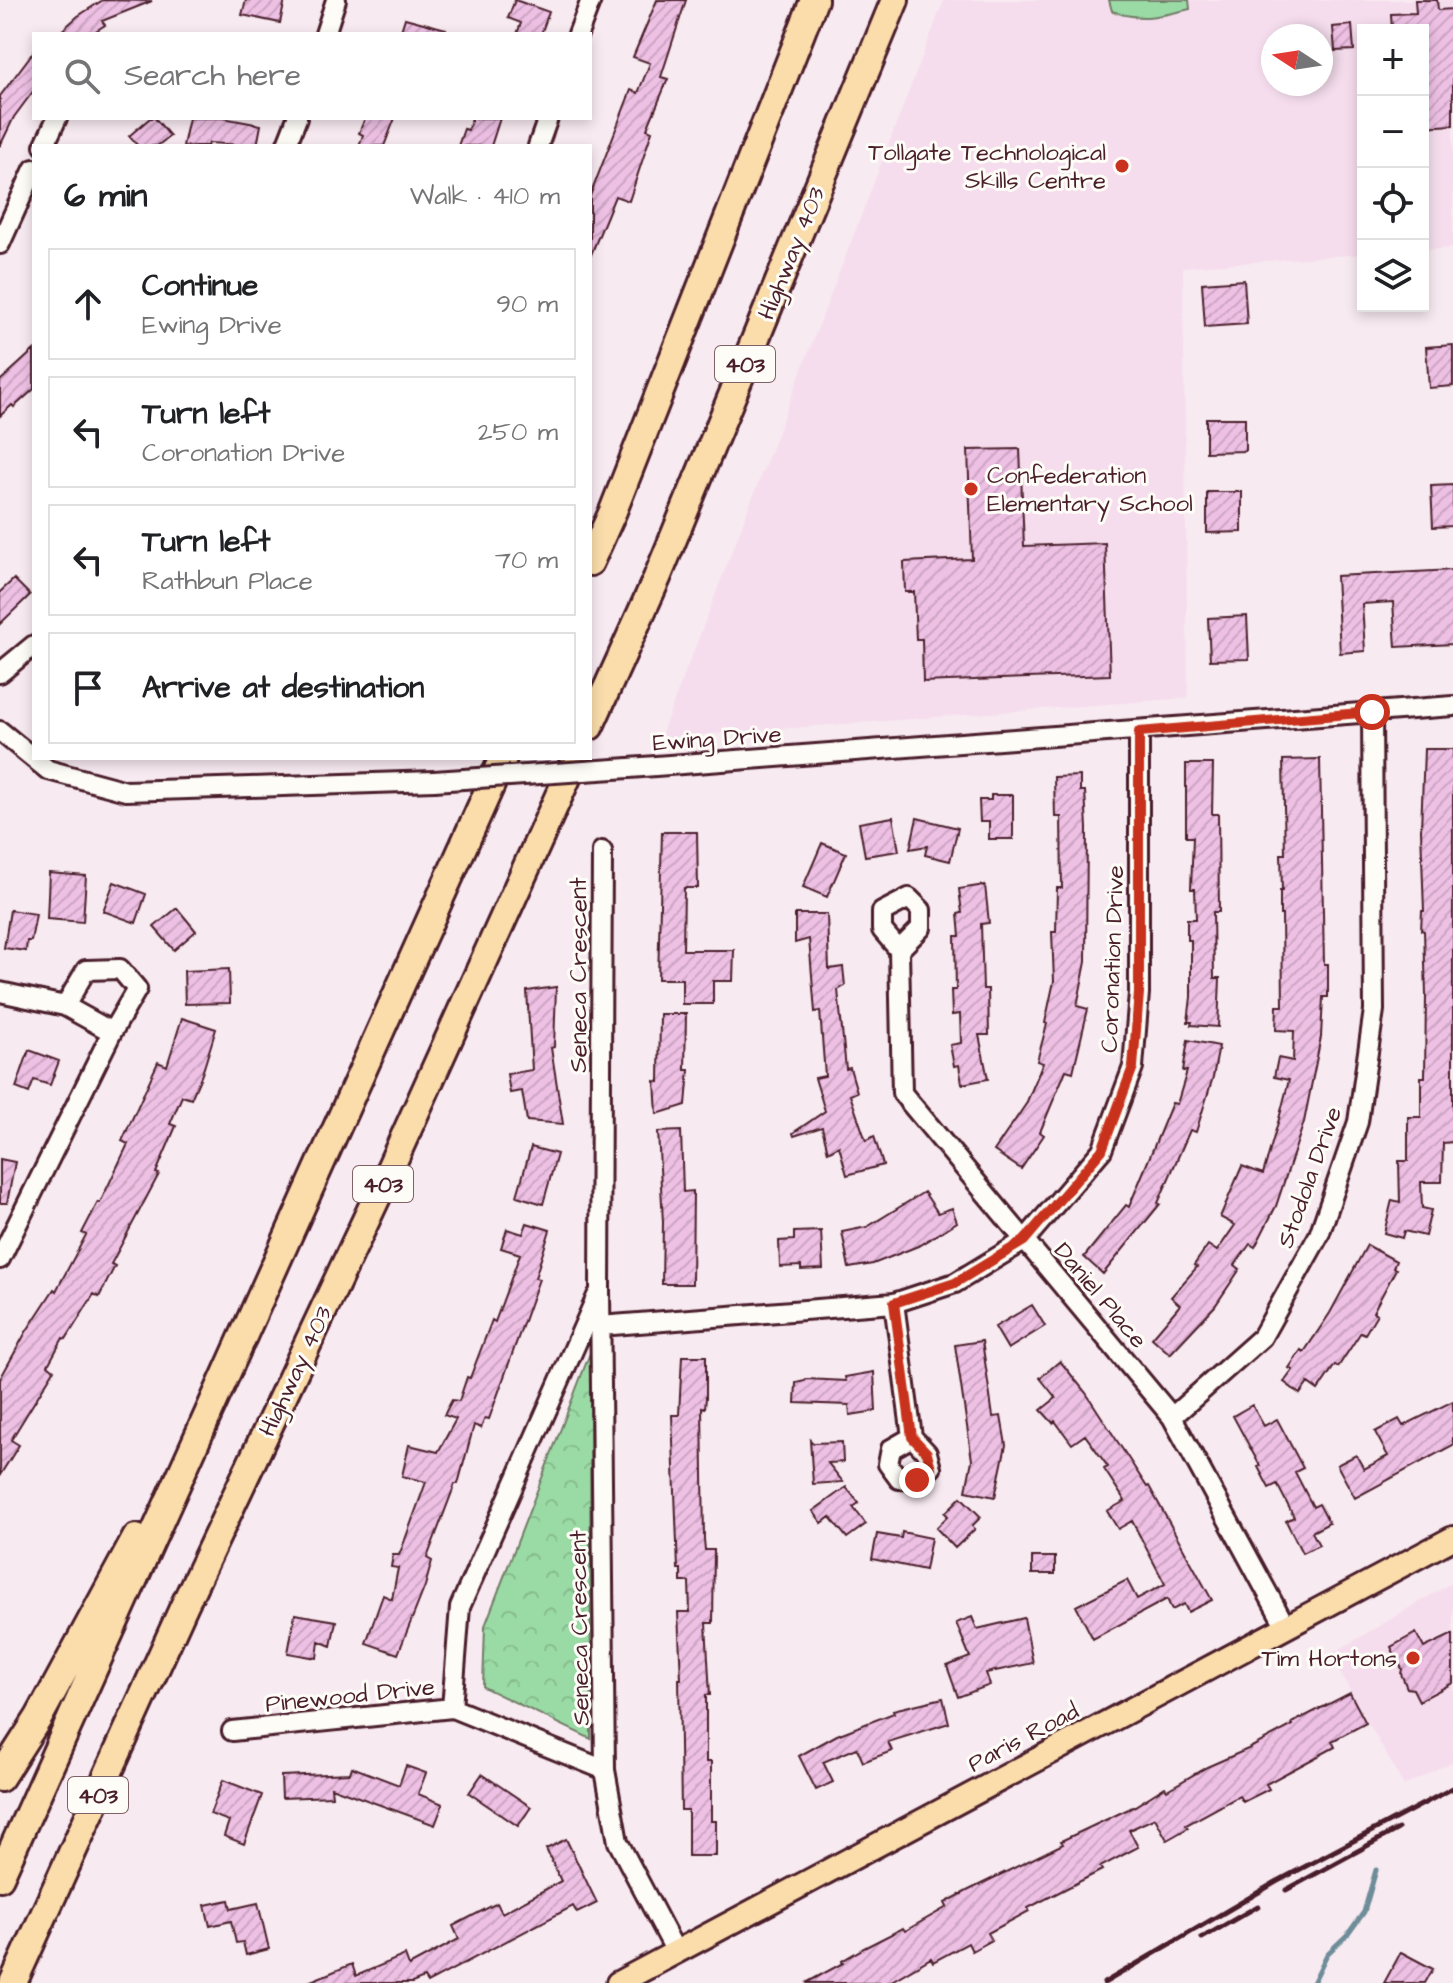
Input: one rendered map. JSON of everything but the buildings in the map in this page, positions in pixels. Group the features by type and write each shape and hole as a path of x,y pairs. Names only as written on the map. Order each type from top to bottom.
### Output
{"highway":[{"name":"403","path":"592,558 814,0"},
{"name":"Highway 403","path":"592,722 657,578 895,0"},
{"name":"403","path":"0,1877 502,760"},
{"name":"Highway 403","path":"13,1983 184,1606 383,1184 575,760"},
{"path":"0,1778 39,1717 151,1511 188,1462"}],"main road":[{"name":"Paris Road","path":"618,1983 1453,1538"}],"street":[{"path":"326,32 336,0"},
{"path":"579,32 591,0"},
{"path":"45,144 56,120"},
{"path":"287,144 296,120"},
{"path":"539,144 547,120"},
{"path":"0,244 32,173"},
{"path":"0,673 32,647"},
{"name":"Ewing Drive","path":"36,760 48,770 126,791 434,781 1139,732 1453,706"},
{"name":"Stodola Drive","path":"1172,1417 1262,1337 1319,1235 1358,1122 1374,1010 1372,712"},
{"name":"Ewing Drive","path":"0,731 32,757"},
{"name":"Coronation Drive","path":"600,1326 894,1303 955,1283 1024,1241 1102,1150 1133,1067 1139,993 1139,732"},
{"name":"Seneca Crescent","path":"602,851 600,1326 605,1770 618,1842 675,1950"},
{"name":"Daniel Place","path":"899,950 902,1093 1172,1417 1286,1627"},
{"path":"0,1258 112,1032 137,989 120,969 86,970 65,1006"},
{"path":"0,992 65,1006 112,1032"},
{"name":"Seneca Crescent","path":"452,1708 460,1607 600,1290"},
{"path":"894,1303 912,1437"},
{"name":"Pinewood Drive","path":"232,1731 452,1708 605,1770"}],"shaded area":[{"path":"944,0 1453,0 1453,248 1429,250 1429,24 1357,24 1357,254 1183,267 1188,698 660,738"},
{"path":"1453,1582 1453,1761 1404,1786 1330,1655"}],"green space":[{"path":"1109,0 1189,0 1190,9 1160,16 1133,16 1112,11"},
{"path":"590,1353 591,1739 483,1687 485,1626"}],"waterway":[{"path":"1313,1983 1327,1954 1348,1934 1364,1912 1376,1870"}],"railway":[{"path":"1104,1983 1276,1882 1453,1788"},
{"path":"1286,1890 1398,1829"},
{"path":"1202,1938 1258,1906"}],"place":[{"name":"Tollgate Technological Skills Centre","path":"1122,166"},
{"name":"Confederation Elementary School","path":"971,489"},
{"name":"Tim Hortons","path":"1413,1658"}],"route":[{"path":"917,1480 931,1468 927,1453 912,1437 894,1303 955,1283 1024,1241 1102,1150 1133,1067 1139,993 1139,732 1372,712"}]}
